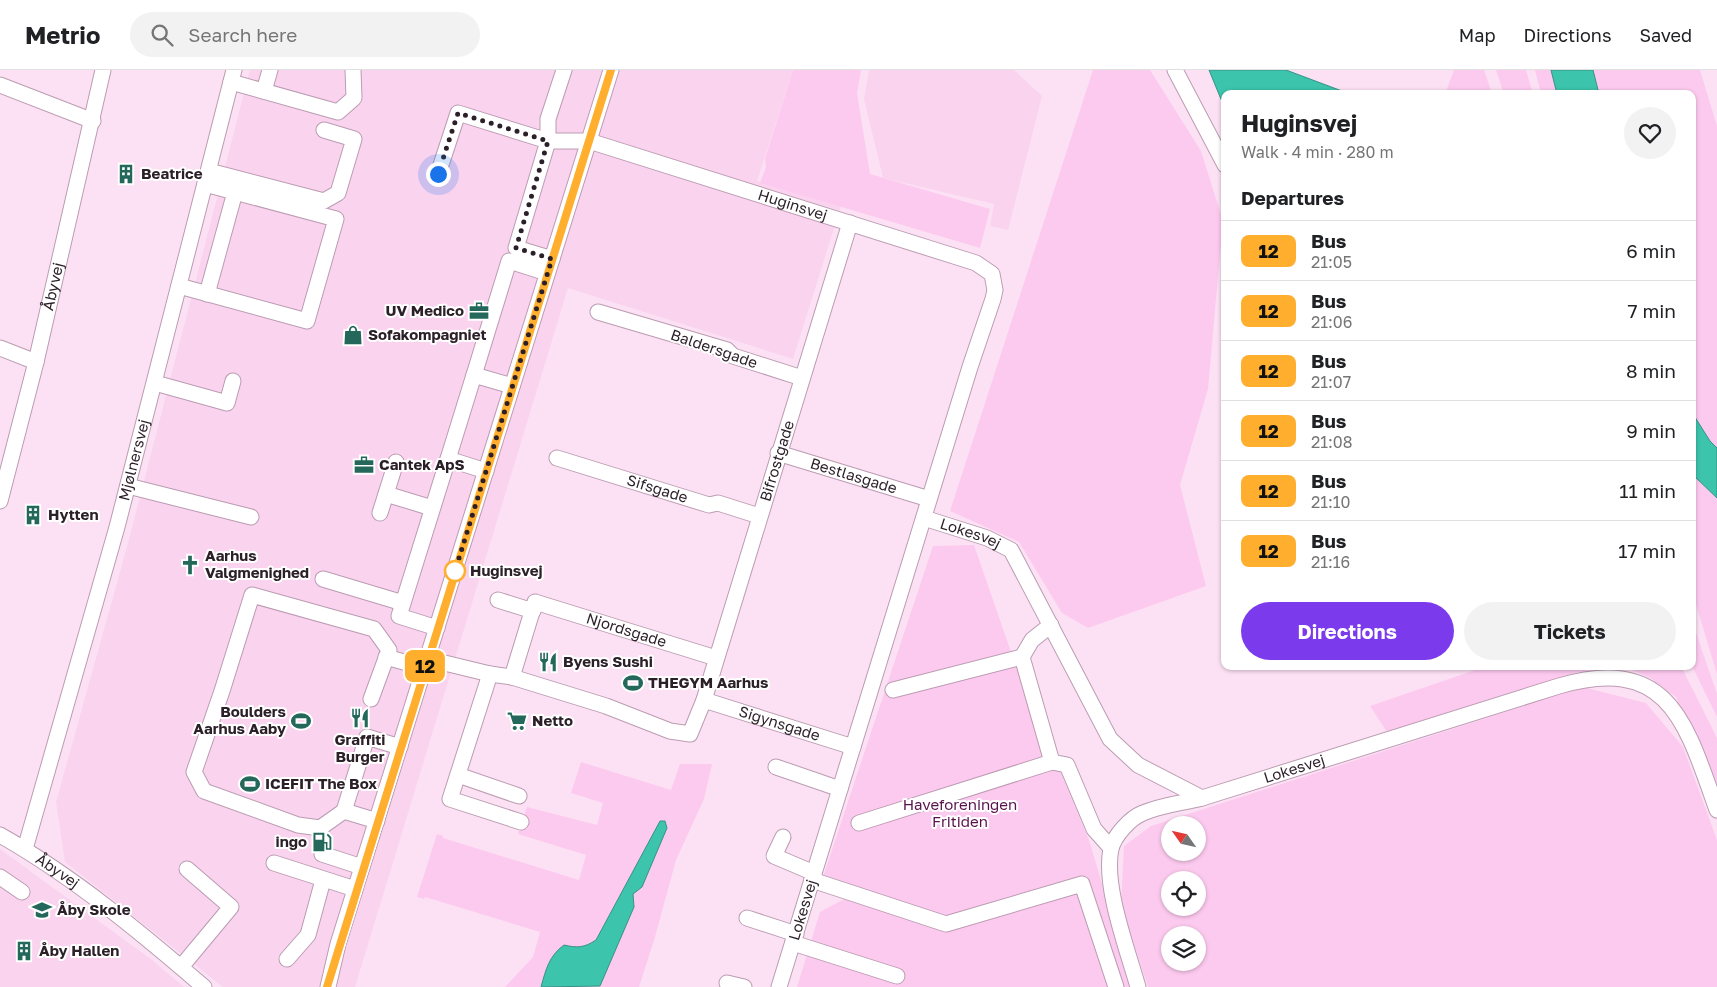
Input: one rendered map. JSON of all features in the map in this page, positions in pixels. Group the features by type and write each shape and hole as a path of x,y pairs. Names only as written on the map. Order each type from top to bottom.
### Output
{"street":[{"name":"Åbyvej","path":"0,502 36,362 93,121 103,70"},
{"path":"264,91 270,70"},
{"path":"233,76 264,91 338,112 354,98 353,70"},
{"path":"550,266 516,248 548,141 548,119 564,70"},
{"path":"328,986 362,867 611,70"},
{"path":"1175,70 1221,156"},
{"name":"Mjølnersvej","path":"25,849 128,486 233,76"},
{"path":"0,85 93,121"},
{"name":"Huginsvej","path":"438,174 458,113 548,141 589,141 976,263 992,274"},
{"path":"207,178 324,201 338,193 354,139 324,130"},
{"path":"179,286 307,321 336,219 235,192 207,178"},
{"path":"207,294 235,192"},
{"name":"Bifrostgade","path":"386,657 512,677 606,706 682,735 690,734 704,700 850,223"},
{"path":"437,628 399,616 509,261 550,266"},
{"name":"Lokesvej","path":"779,987 993,298 995,290 992,274"},
{"name":"Baldersgade","path":"598,312 726,350 733,356 802,378"},
{"path":"0,348 36,362"},
{"path":"474,375 512,386"},
{"path":"155,383 227,403 233,381"},
{"name":"Bestlasgade","path":"778,454 929,499"},
{"name":"Sifsgade","path":"557,458 709,505 718,503 759,516"},
{"path":"448,459 486,471"},
{"path":"380,513 396,462"},
{"path":"128,486 251,517"},
{"path":"386,494 432,508"},
{"name":"Lokesvej","path":"924,518 996,541 1011,550 1110,739 1138,765 1202,798 1559,686 1580,680 1607,676 1631,680 1645,686 1671,707 1682,723 1697,755 1717,810"},
{"path":"322,579 403,603"},
{"path":"371,699 389,650 374,629 252,595 194,772 204,791 298,825 320,828 344,812 367,737 400,747"},
{"name":"Njordsgade","path":"498,600 534,606 716,658"},
{"path":"512,677 534,606"},
{"path":"893,690 1022,657 1032,640 1051,625"},
{"path":"1022,657 1052,762"},
{"path":"490,674 450,799 521,822"},
{"name":"Sigynsgade","path":"704,700 853,748"},
{"path":"859,823 1052,762 1067,764 1094,829 1111,848"},
{"path":"776,767 840,789"},
{"path":"458,775 519,796"},
{"path":"1138,987 1112,893 1111,848 1132,819 1143,812 1202,798"},
{"path":"344,812 377,821"},
{"path":"320,828 322,854 362,867"},
{"name":"Åbyvej","path":"0,835 25,849 68,878 142,934 204,987"},
{"path":"783,837 774,856 813,877 946,924 1082,884 1116,987"},
{"path":"274,863 355,890"},
{"path":"181,967 231,907 187,869"},
{"path":"0,877 22,892"},
{"path":"287,960 308,935 324,880"},
{"path":"747,918 794,939 897,976"},
{"path":"727,983 744,987"}],"shaded area":[{"path":"250,70 793,70 757,181 841,206 793,359 568,288 355,987 223,987 65,862 56,802 128,543"},
{"path":"869,70 1014,70 1042,96 1008,230 990,226 994,204 883,178 864,99"},
{"path":"1209,70 1286,70 1339,90 1221,90 1221,99"},
{"path":"1551,70 1593,70 1598,90 1556,90"},
{"path":"1696,419 1710,441 1717,448 1717,498 1696,478"},
{"path":"660,821 665,821 667,828 642,887 633,894 634,907 600,986 541,987 549,963 559,949 564,945 580,947 596,940"},
{"name":"Åby Skole","path":"0,849 152,960 184,987 0,987"}],"green space":[{"path":"793,70 861,70 857,93 870,174 990,209 980,248 760,183 766,167 765,159"},
{"path":"1093,70 1150,70 1201,151 1221,215 1221,243 1208,389 1180,485 1206,586 1088,628 1062,613 1019,542 950,511"},
{"path":"1454,70 1484,70 1491,90 1446,90"},
{"path":"1496,70 1526,70 1532,90 1503,90"},
{"path":"1535,70 1551,70 1556,90 1540,90"},
{"path":"1593,70 1700,70 1717,126 1717,448 1710,441 1696,419 1696,90 1598,90"},
{"path":"1696,479 1717,498 1717,674 1696,605"},
{"name":"Haveforeningen Fritiden","path":"974,545 1011,652 1089,840 1133,987 797,987 820,912 850,896 820,886 933,546"},
{"path":"1696,633 1717,694 1717,717 1694,670 1696,670"},
{"path":"1475,670 1612,670 1577,672 1387,732 1370,706"},
{"path":"1632,670 1683,670 1717,738 1717,793 1676,697 1650,678"},
{"path":"1583,687 1646,703 1683,747 1717,840 1717,987 1148,987 1121,905 1124,846 1151,826 1161,823 1161,861 1206,861 1206,816 1182,816"},
{"path":"581,762 671,790 680,764 712,764 704,799 676,860 639,987 505,987 533,957 540,932 425,897 424,899 417,897 437,834 443,836 443,838 579,880 586,855 518,834 527,807 597,825 603,803 571,793"}],"bus line":[{"name":"12","path":"327,987 338,944 611,70"}],"place":[{"name":"Beatrice","path":"126,174"},
{"name":"UV Medico","path":"479,311"},
{"name":"Sofakompagniet","path":"353,335"},
{"name":"Cantek ApS","path":"364,465"},
{"name":"Hytten","path":"33,515"},
{"name":"Aarhus Valgmenighed","path":"190,565"},
{"name":"Huginsvej","path":"455,571"},
{"name":"Byens Sushi","path":"548,662"},
{"name":"THEGYM Aarhus","path":"633,683"},
{"name":"Graffiti Burger","path":"360,718"},
{"name":"Boulders Aarhus Aaby","path":"301,721"},
{"name":"Netto","path":"517,721"},
{"name":"ICEFIT The Box","path":"250,784"},
{"name":"ingo","path":"322,842"},
{"name":"Åby Skole","path":"42,910"},
{"name":"Åby Hallen","path":"24,951"}],"route":[{"path":"438,174 458,113 548,141 516,248 552,259 455,571"}]}
